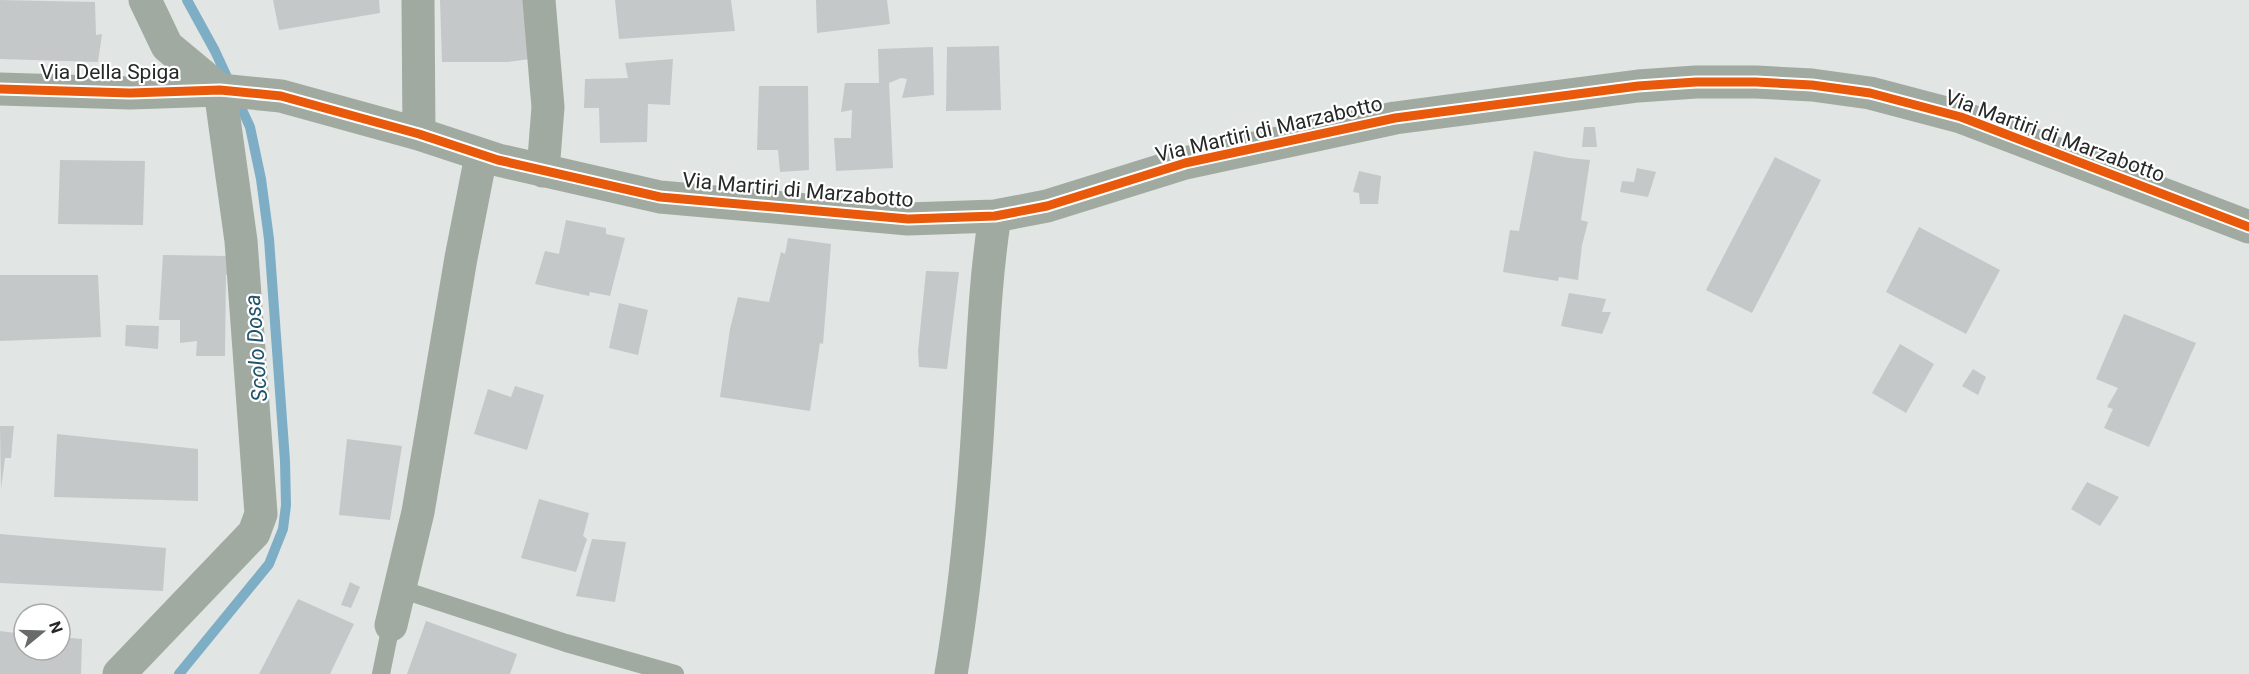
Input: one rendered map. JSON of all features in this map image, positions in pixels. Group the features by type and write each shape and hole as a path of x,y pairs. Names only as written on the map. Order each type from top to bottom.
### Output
{"street":[{"path":"119,674 254,533 261,514 241,241 220,90 167,46 146,0"},
{"path":"418,0 419,134"},
{"path":"539,0 548,107 543,171"},
{"path":"130,93 146,84 158,70 167,46"},
{"name":"Via Martiri di Marzabotto","path":"220,90 281,96 419,134 481,156 660,197 908,219 995,216 1047,206 1185,163 1395,118 1638,86 1696,82 1812,85 1870,93 1961,117 2249,227"},
{"name":"Via Della Spiga","path":"0,89 130,93 220,90"},
{"path":"391,625 418,512 481,156"},
{"path":"951,674 962,604 976,453 989,254 995,216"}],"lane":[{"path":"400,589 566,643 675,674"},
{"path":"381,674 391,625"}],"building":[{"path":"0,0 95,2 96,35 102,34 98,62 0,59"},
{"path":"273,0 379,0 380,13 279,30"},
{"path":"440,0 526,0 530,59 508,62 442,62"},
{"path":"615,0 731,0 735,31 619,39"},
{"path":"816,0 887,0 890,24 817,33"},
{"path":"999,46 1001,110 946,111 947,47"},
{"path":"933,47 934,95 902,98 907,79 901,78 889,83 893,168 836,171 834,138 851,138 852,110 841,112 845,83 879,83 878,49"},
{"path":"673,59 670,105 648,104 647,142 600,143 599,108 584,108 585,79 628,78 625,63"},
{"path":"759,86 808,86 809,170 780,172 778,150 757,150"},
{"path":"1584,127 1595,127 1597,147 1582,147"},
{"path":"1534,151 1590,160 1581,220 1588,222 1582,245 1578,280 1559,277 1558,281 1503,272 1510,230 1519,231"},
{"path":"1775,157 1821,180 1752,313 1706,290"},
{"path":"60,160 145,161 143,225 58,224"},
{"path":"1637,168 1656,172 1648,197 1620,192 1622,181 1634,182"},
{"path":"1359,171 1381,176 1378,204 1360,204 1359,193 1353,192"},
{"path":"566,220 606,228 606,234 625,238 610,296 590,292 589,296 535,284 545,251 559,254"},
{"path":"1919,227 2000,270 1966,334 1886,292"},
{"path":"788,238 831,244 823,344 820,343 810,411 720,397 730,329 738,297 769,302 781,252 785,254"},
{"path":"163,255 228,256 225,356 196,356 197,341 180,343 180,320 159,320"},
{"path":"926,271 959,272 947,369 919,367 918,351"},
{"path":"0,275 98,275 101,337 0,341"},
{"path":"1569,293 1606,299 1602,312 1611,312 1602,334 1561,326"},
{"path":"619,303 648,310 638,355 609,348"},
{"path":"2124,314 2196,343 2149,447 2104,428 2113,409 2107,407 2118,388 2096,379"},
{"path":"126,325 159,326 158,349 125,346"},
{"path":"1900,344 1934,364 1906,413 1872,393"},
{"path":"1973,369 1986,377 1978,395 1962,386"},
{"path":"515,386 544,395 527,450 474,434 488,389 511,397"},
{"path":"0,426 14,426 11,458 5,458 1,489"},
{"path":"57,434 198,449 198,501 54,497"},
{"path":"347,439 402,446 390,520 339,515"},
{"path":"2087,482 2119,497 2100,526 2071,509"},
{"path":"539,499 589,513 583,536 587,539 576,572 521,558"},
{"path":"0,534 166,548 163,591 0,583"},
{"path":"592,539 626,542 615,602 576,596"},
{"path":"350,582 360,587 351,608 341,605"},
{"path":"298,599 354,624 330,674 259,674"},
{"path":"426,621 517,654 510,674 407,674"},
{"path":"0,631 12,632 12,662 72,662 72,638 82,639 81,674 0,674"}],"waterway":[{"name":"Scolo Dosa","path":"179,674 269,564 283,529 286,505 285,461 269,239 261,179 250,127 215,51 187,0"}],"cycle path":[{"path":"0,89 130,93 220,90 281,96 419,134 498,160 660,197 908,219 995,216 1047,206 1185,163 1395,118 1638,86 1696,82 1812,85 1870,93 1961,117 2249,227"}]}
